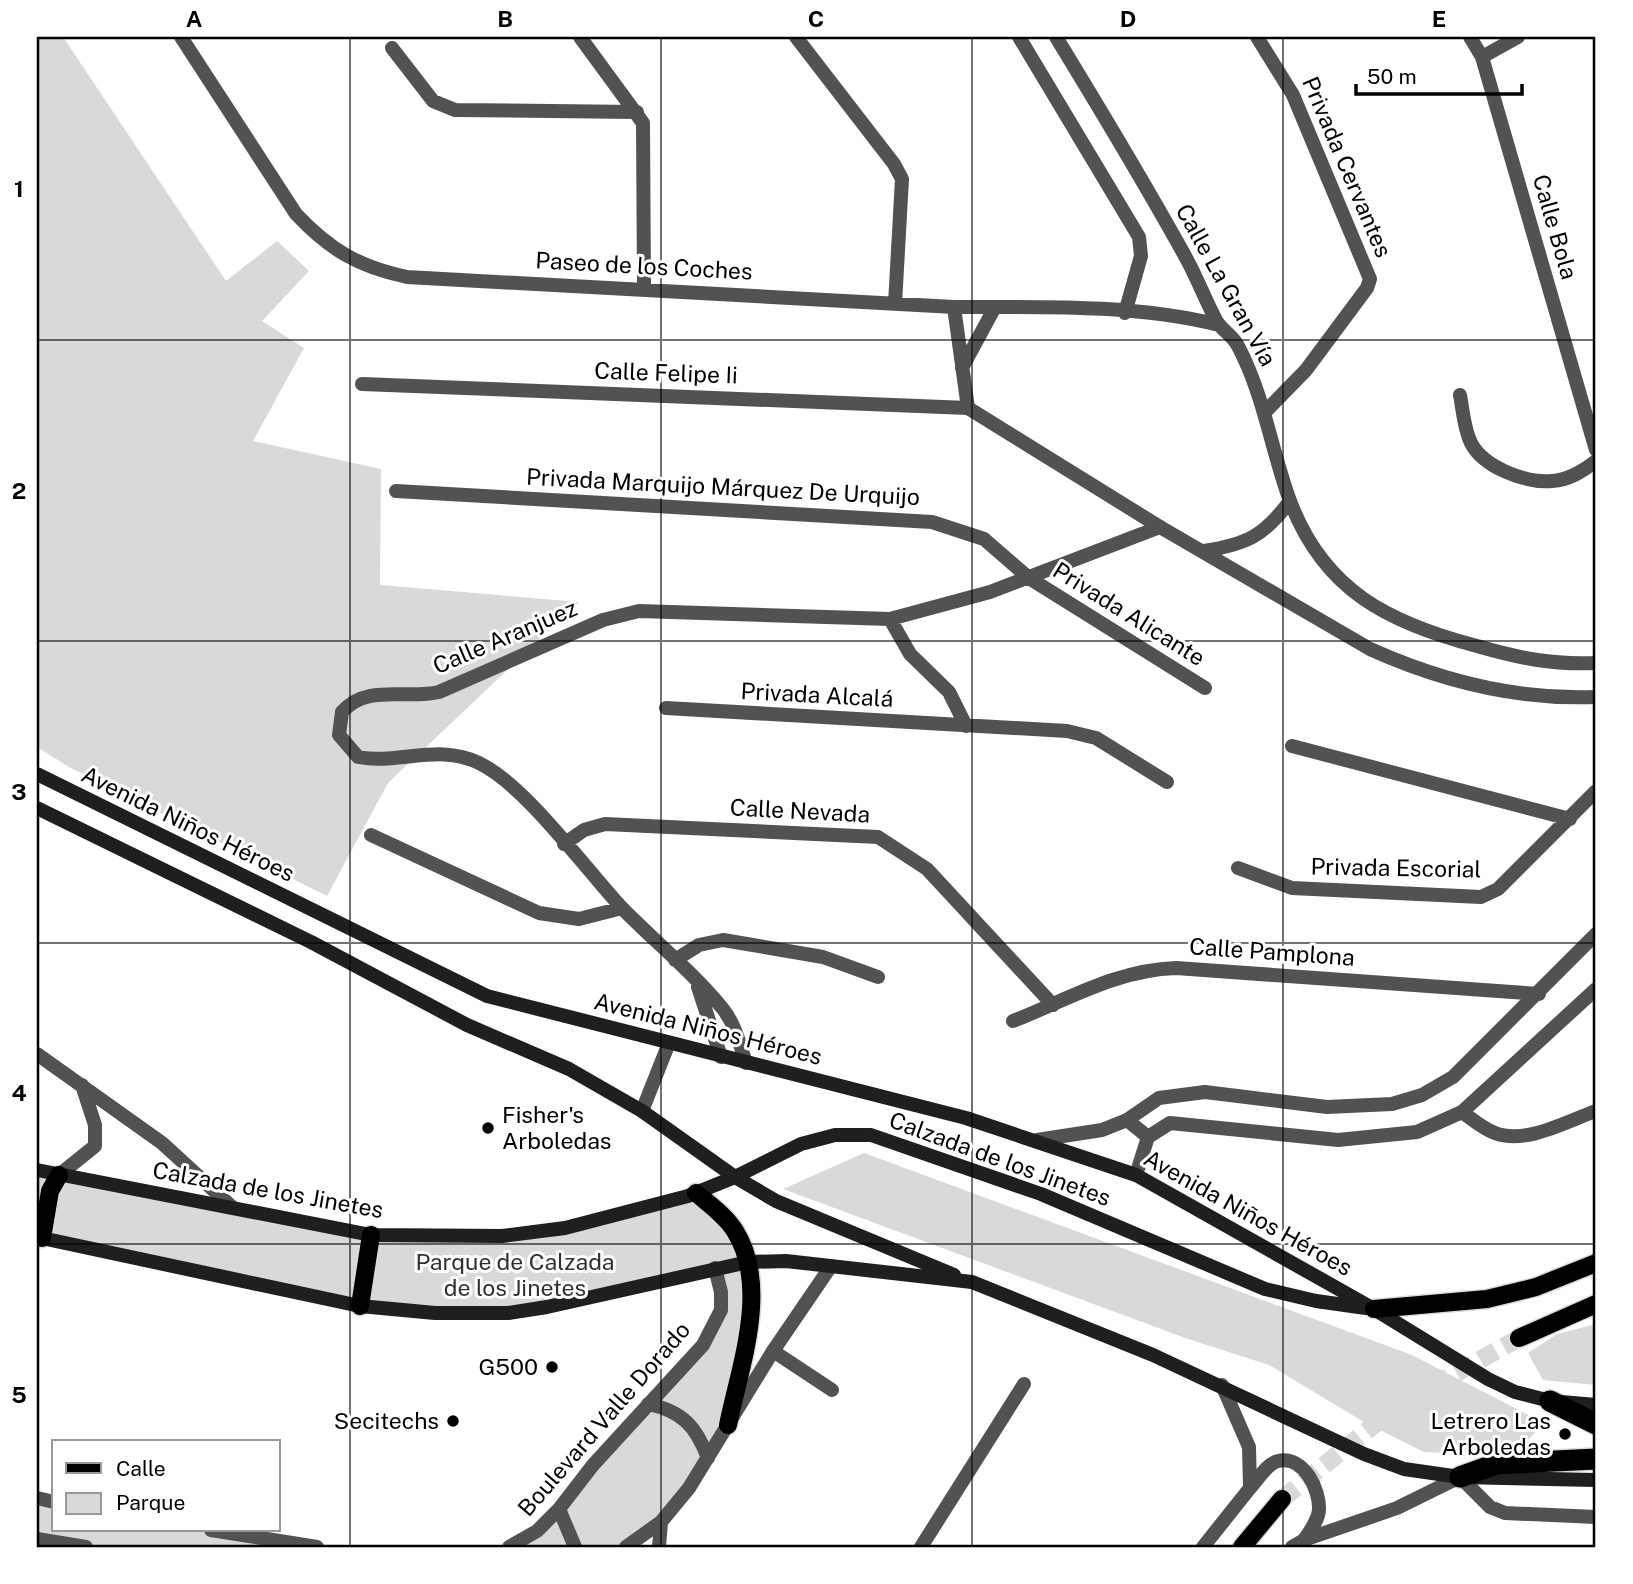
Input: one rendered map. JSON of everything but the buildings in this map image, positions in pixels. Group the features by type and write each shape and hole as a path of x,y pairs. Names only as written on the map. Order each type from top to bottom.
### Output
{"highway":[{"path":"1550,1401 1596,1424"},
{"path":"1460,1477 1496,1464 1596,1459"}],"main road":[{"name":"Avenida Niños Héroes","path":"37,774 487,996 721,1057 885,1096 1037,1140 1136,1175 1374,1309"},
{"path":"37,808 299,936 467,1025 569,1069 642,1111 735,1177 816,1219 1222,1385 1364,1454 1404,1469 1460,1477 1596,1480"},
{"name":"Calzada de los Jinetes","path":"37,1170 371,1234 448,1237 514,1234 565,1227 696,1193 801,1144 835,1135 871,1135 949,1159 1041,1194 1265,1289 1316,1301 1374,1309 1488,1379 1515,1392 1550,1401 1596,1405"},
{"path":"59,1175 50,1191 39,1238 360,1306 435,1313 508,1313 584,1301 748,1262 786,1261 971,1282"},
{"path":"696,1193 734,1229 748,1262 751,1287 747,1334 728,1425"},
{"path":"360,1306 371,1234"},
{"path":"1374,1309 1487,1299 1536,1287 1596,1263"},
{"path":"1519,1338 1596,1304"},
{"path":"1242,1547 1282,1499"}],"street":[{"name":"Paseo de los Coches","path":"181,37 296,214 317,236 343,255 372,270 407,277 954,307 1182,316 1219,325"},
{"path":"580,37 643,123 646,140 644,288"},
{"path":"796,37 894,164 902,179 895,304"},
{"path":"1019,37 1139,237 1141,256 1125,313"},
{"name":"Calle La Gran Vía","path":"1056,37 1185,257 1219,325 1236,342 1265,412 1290,501 1308,537 1328,567 1351,590 1406,625 1523,659 1559,665 1596,663"},
{"name":"Privada Cervantes","path":"1257,37 1293,95 1370,279 1367,288 1306,370 1265,412"},
{"name":"Calle Bola","path":"1471,37 1482,57 1596,450"},
{"path":"1482,57 1518,37"},
{"path":"392,48 433,102 442,107 455,110 637,112"},
{"path":"954,307 968,408 1160,527 1370,649 1406,666 1498,690 1555,699 1596,697"},
{"path":"962,368 995,307"},
{"name":"Calle Felipe Ii","path":"362,384 968,408"},
{"path":"1460,396 1472,447 1499,468 1527,478 1553,481 1569,477 1596,461"},
{"name":"Privada Marquijo Márquez De Urquijo","path":"396,491 932,522 984,539 1030,578"},
{"path":"1204,551 1235,546 1255,538 1274,522 1290,501"},
{"name":"Calle Aranjuez","path":"746,1063 724,1010 622,908 515,788 480,763 458,755 435,753 379,760 358,757 340,735 342,712 355,701 371,694 428,695 439,692 603,620 639,611 890,619 954,603 1030,578 1160,527"},
{"name":"Privada Alicante","path":"1030,578 1205,688"},
{"name":"Privada Alcalá","path":"890,619 910,654 949,692 966,726"},
{"name":"Privada Alcalá","path":"666,708 1082,733 1096,738 1167,782"},
{"path":"1293,746 1570,819"},
{"name":"Privada Escorial","path":"1238,868 1292,888 1481,897 1498,889 1596,791"},
{"name":"Calle Nevada","path":"564,844 584,830 605,824 878,837 927,869 1053,1006"},
{"path":"371,835 539,913 579,919 622,908"},
{"path":"1037,1140 1102,1130 1127,1119 1159,1098 1205,1091 1326,1107 1392,1104 1422,1095 1453,1077 1539,994 1596,934"},
{"path":"674,960 699,945 723,940 823,957 878,977"},
{"name":"Calle Pamplona","path":"1013,1021 1118,976 1146,969 1176,968 1539,994"},
{"name":"Calle Aranjuez","path":"696,983 721,1057"},
{"path":"1136,1175 1148,1137 1170,1123 1183,1122 1338,1140 1417,1132 1462,1112 1596,989"},
{"path":"642,1111 669,1043"},
{"path":"37,1054 162,1143 232,1207"},
{"path":"59,1175 95,1146 95,1125 82,1085"},
{"path":"1462,1112 1493,1133 1512,1136 1536,1133 1596,1111"},
{"path":"1127,1119 1148,1137"},
{"path":"626,1547 662,1522 708,1458 773,1351 831,1266"},
{"name":"Boulevard Valle Dorado","path":"509,1547 537,1531 559,1509 587,1471 703,1345 721,1310 721,1292 715,1268"},
{"path":"773,1351 832,1390"},
{"path":"921,1547 1024,1384"},
{"path":"1222,1385 1249,1447 1250,1488"},
{"path":"649,1404 681,1415 693,1426 708,1458"},
{"path":"1203,1547 1269,1466 1278,1461 1288,1461 1307,1474 1315,1484 1319,1513 1298,1543"},
{"path":"1298,1543 1397,1508 1460,1477 1490,1507 1504,1513 1596,1517"},
{"path":"559,1509 575,1547"},
{"path":"659,1547 662,1522"},
{"path":"223,1532 317,1547"},
{"path":"37,1539 86,1547"}],"green space":[{"path":"37,37 63,37 226,281 277,241 309,271 262,321 304,348 253,441 381,469 380,585 579,602 388,783 327,896 69,767 37,747"},
{"path":"864,1153 1412,1355 1544,1423 1513,1456 1424,1452 1364,1422 1269,1365 1188,1339 783,1189"},
{"name":"Parque de Calzada de los Jinetes","path":"37,1174 446,1242 544,1238 696,1196 714,1212 743,1261 516,1311 359,1303 37,1234"},
{"path":"746,1265 750,1290 727,1423 708,1455 702,1438 650,1403 722,1312 716,1270"},
{"path":"1596,1324 1596,1385 1543,1380 1528,1353 1557,1334"},
{"path":"650,1407 681,1417 704,1458 660,1519 620,1547 514,1547"},
{"path":"37,1500 52,1504 52,1532 210,1532 303,1547 100,1547 37,1536"}],"tunnel":[{"path":"1282,1499 1399,1405 1519,1338"}],"place":[{"name":"Fisher's Arboledas","path":"488,1128"},
{"name":"G500","path":"552,1367"},
{"name":"Secitechs","path":"453,1421"},
{"name":"Letrero Las Arboledas","path":"1565,1434"}]}
